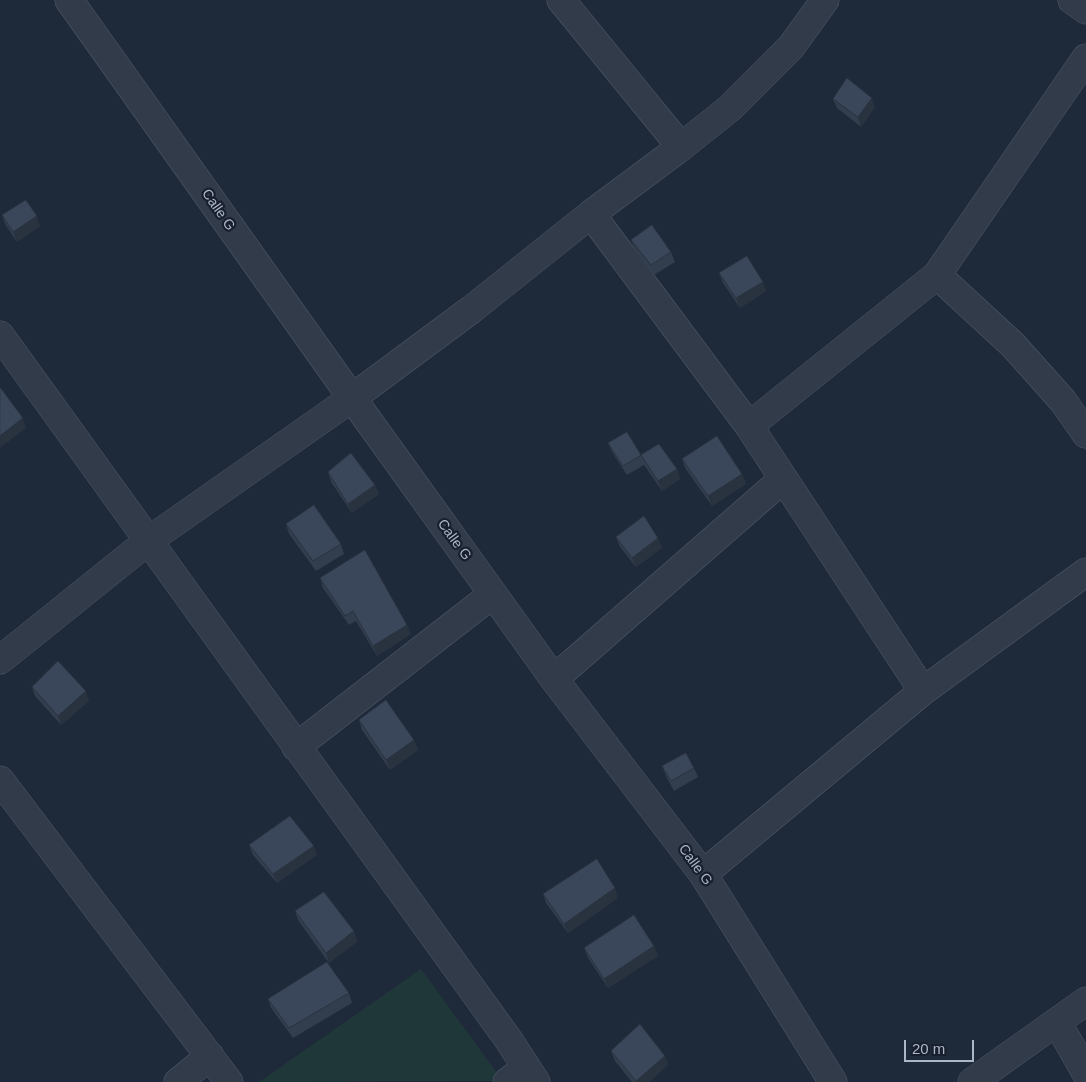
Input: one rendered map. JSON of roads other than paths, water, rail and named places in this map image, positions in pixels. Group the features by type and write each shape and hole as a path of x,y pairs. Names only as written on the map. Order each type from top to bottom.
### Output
{"street":[{"name":"Calle G","path":"69,0 554,679 703,874 832,1082"},
{"path":"561,0 682,147"},
{"path":"0,660 148,541 352,398 472,309 591,214 682,147 730,108 791,47 824,0"},
{"path":"1072,0 1086,10"},
{"path":"749,426 937,274 1086,58"},
{"path":"591,214 749,426 923,690"},
{"path":"937,274 1013,345 1063,401 1086,434"},
{"path":"0,334 508,1039 523,1077"},
{"path":"554,679 783,479"},
{"path":"703,874 923,690 1086,572"},
{"path":"296,747 493,594"},
{"path":"0,780 229,1082"},
{"path":"972,1082 1086,1000"},
{"path":"1057,1022 1086,1073"},
{"path":"178,1082 210,1056"}]}
